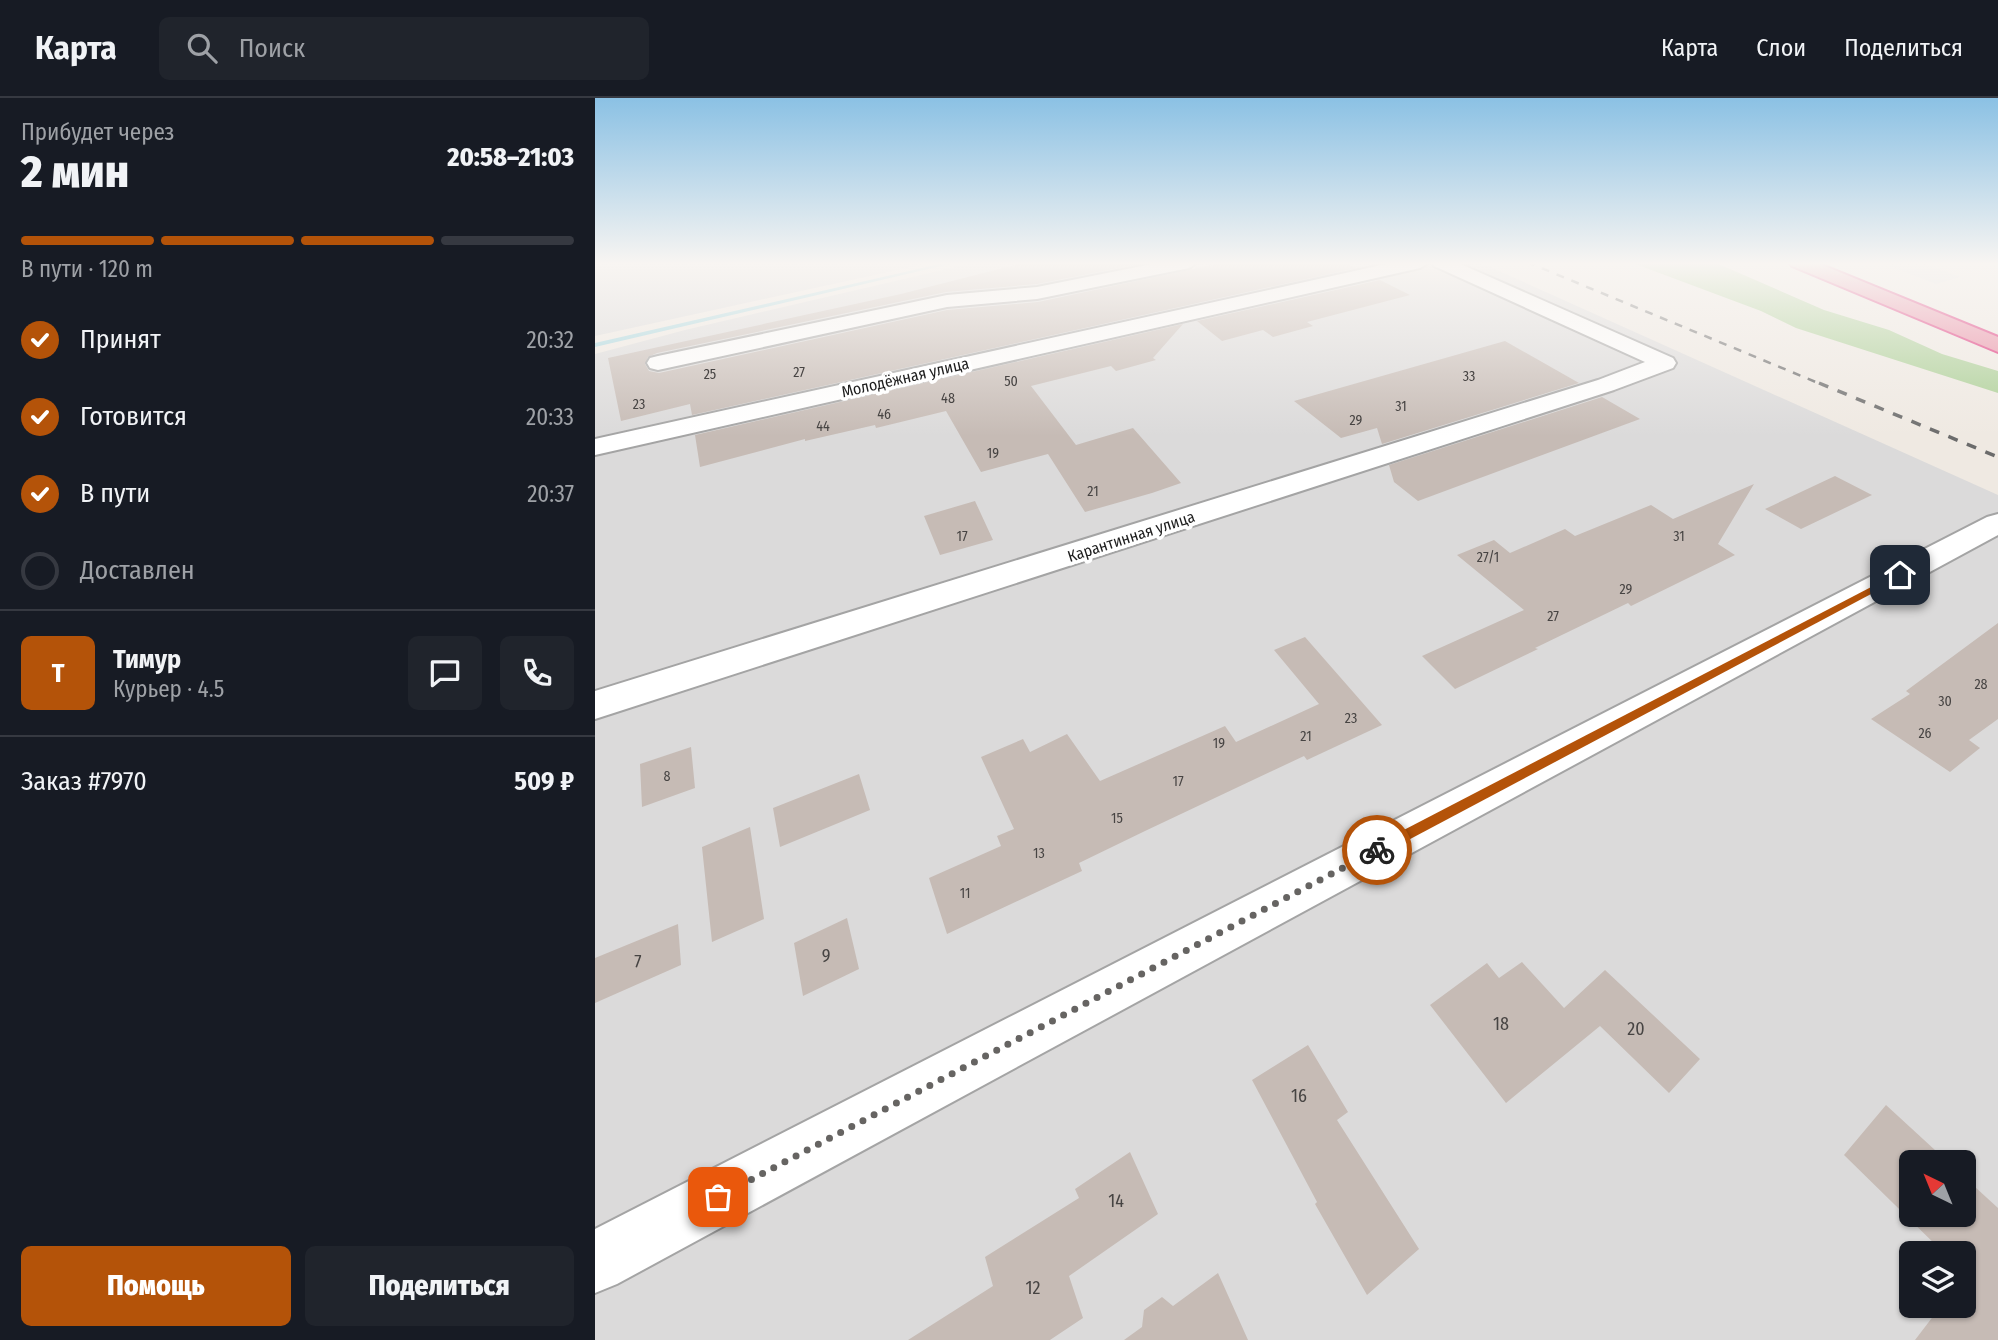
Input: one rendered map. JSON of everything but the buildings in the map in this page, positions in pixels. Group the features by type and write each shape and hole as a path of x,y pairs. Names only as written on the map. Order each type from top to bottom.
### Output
{"highway":[{"path":"1938,320 1998,345"},
{"path":"1978,320 1998,328"}],"street":[{"path":"658,363 859,320"},
{"name":"Молодёжная улица","path":"595,447 1162,320"},
{"name":"Карантинная улица","path":"595,705 1606,385 1665,363 1570,320"},
{"path":"595,1262 1998,523"}],"shaded area":[{"path":"595,320 668,320 595,336"},
{"path":"728,320 1608,320 1998,495 1998,1340 595,1340 595,354"}],"green space":[{"path":"1779,320 1856,320 1889,330 1942,354 1998,371 1998,393 1796,328"}],"waterway":[{"path":"595,345 704,320"}],"railway":[{"path":"1666,320 1823,385"},
{"path":"1819,383 1998,457"}],"way so far":[{"path":"718,1197 1377,850"}],"route":[{"path":"1377,850 1900,575"}]}
